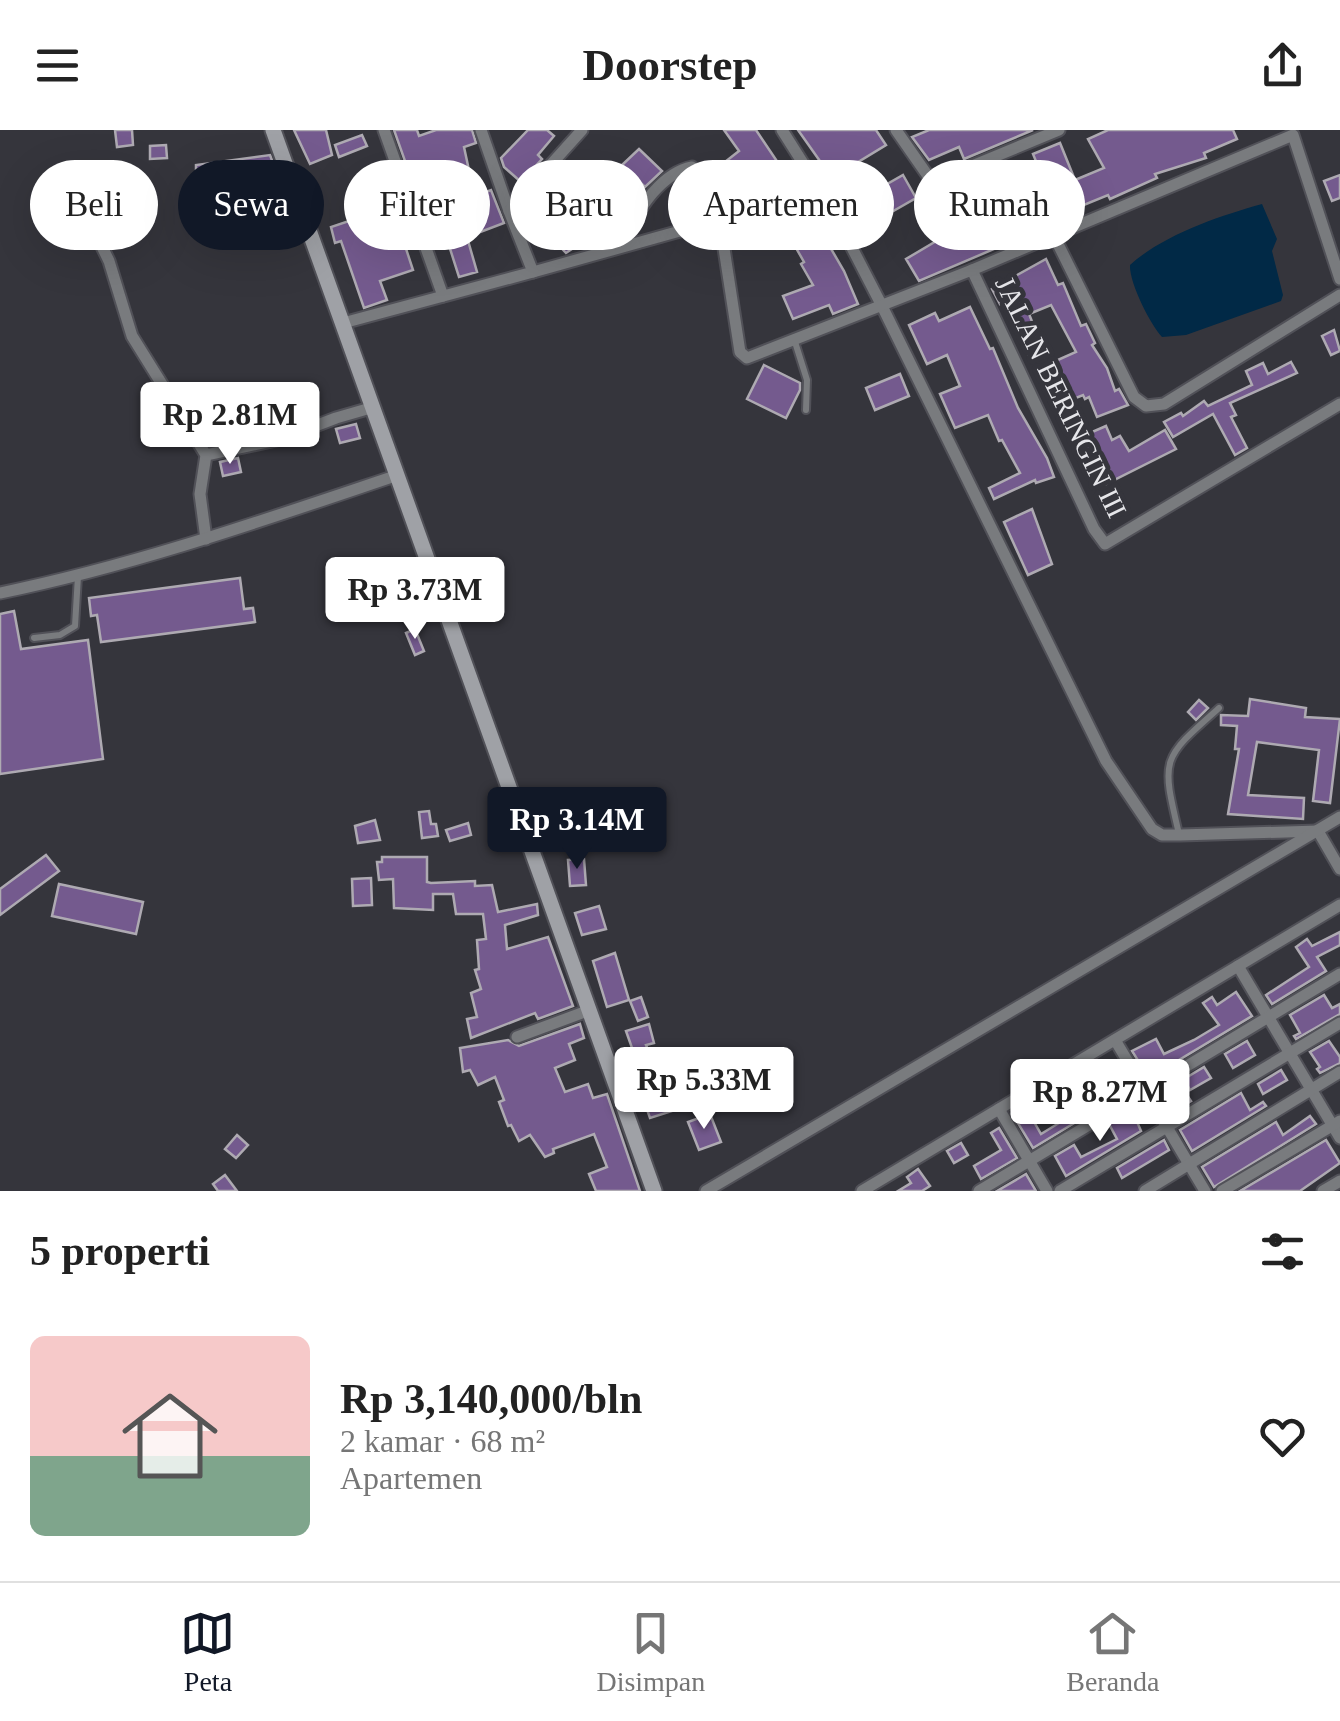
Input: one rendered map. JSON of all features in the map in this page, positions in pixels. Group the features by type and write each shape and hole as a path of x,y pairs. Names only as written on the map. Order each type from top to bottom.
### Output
{"street":[{"path":"273,130 654,1191"},
{"path":"384,130 444,296"},
{"path":"481,130 533,272"},
{"path":"508,211 582,130"},
{"path":"782,130 832,209 882,306 1106,761 1152,830 1180,835 1320,836"},
{"path":"896,130 928,176 935,178 1059,130"},
{"path":"1085,223 1296,132 1340,279"},
{"path":"648,203 668,179"},
{"path":"648,239 704,224 722,229 742,357 795,342 1020,250"},
{"path":"103,250 132,336 206,455 200,494 206,539"},
{"path":"342,323 609,250"},
{"path":"1061,250 1134,398 1146,406 1164,404 1340,295"},
{"name":"JALAN BERINGIN III","path":"972,270 1094,529 1105,544 1340,404"},
{"path":"206,455 281,440 374,408"},
{"path":"0,592 78,576 206,539 398,475"},
{"path":"706,1191 1320,836 1340,817"},
{"path":"1320,836 1340,869"},
{"path":"862,1191 880,1186 999,1109 1340,905"},
{"path":"1238,966 1311,1090 1336,1123 1340,1138"},
{"path":"979,1191 1340,974"},
{"path":"517,1038 590,1010"},
{"path":"1060,1191 1340,1023"},
{"path":"1115,1040 1205,1191"},
{"path":"1145,1191 1340,1072"},
{"path":"999,1109 1047,1191"},
{"path":"1222,1191 1336,1123"},
{"path":"1323,1191 1340,1181"}],"lane":[{"path":"795,342 807,380 806,410"},
{"path":"34,638 60,634 75,626 78,576"},
{"path":"1180,835 1169,790 1168,766 1176,745 1218,708"}],"water":[{"path":"1262,204 1277,239 1272,251 1283,295 1281,301 1186,335 1162,337 1141,302 1130,265 1175,236"}],"building":[{"path":"115,130 132,130 133,145 117,147"},
{"path":"294,130 326,130 332,155 308,160"},
{"path":"394,130 417,130 419,136 436,130 472,130 476,143 464,147 467,160 405,160"},
{"path":"528,130 547,130 554,136 538,155 541,160 510,160 510,172 501,158"},
{"path":"724,130 756,130 776,160 728,160 739,151"},
{"path":"798,130 876,130 886,145 862,160 819,160"},
{"path":"929,130 1033,130 964,159 959,147 929,160 912,137"},
{"path":"1108,130 1233,130 1237,139 1204,153 1206,158 1155,174 1157,178 1110,199 1108,195 1085,204 1085,176 1104,168 1088,139"},
{"path":"362,135 367,146 339,157 335,145"},
{"path":"1060,143 1067,160 1035,160 1033,154"},
{"path":"166,145 167,158 150,159 150,146"},
{"path":"639,149 662,171 648,184 648,160 627,160"},
{"path":"270,155 272,160 233,160"},
{"path":"903,175 914,199 894,211 894,180"},
{"path":"1340,175 1340,198 1332,201 1324,181"},
{"path":"490,190 491,190 504,223 490,228"},
{"path":"344,223 344,250 341,241 335,243 331,227"},
{"path":"344,250 406,250 413,270 380,281 387,300 364,308"},
{"path":"450,250 471,250 477,272 459,277"},
{"path":"797,250 832,250 858,304 833,314 829,305 793,319 783,296 813,285 801,264 804,262"},
{"path":"921,250 992,250 919,281 906,259"},
{"path":"1046,259 1058,285 1063,283 1081,326 1086,324 1115,391 1119,389 1128,405 1097,417 1089,397 1085,399 1083,395 1056,406 1042,367 1076,352 1051,305 1029,314 1046,356 1032,362 1004,302 1000,304 992,289"},
{"path":"970,307 1054,477 1036,483 1035,480 994,499 989,488 1020,473 988,415 955,428 940,394 960,386 947,355 927,364 909,325 935,313 939,321"},
{"path":"1334,330 1340,351 1331,355 1322,336"},
{"path":"1291,362 1297,373 1230,403 1236,415 1231,417 1247,448 1235,455 1213,414 1173,437 1164,422 1181,413 1183,416 1204,401 1208,406 1252,385 1246,371 1263,363 1268,374"},
{"path":"764,365 800,383 786,418 747,399"},
{"path":"900,374 909,396 875,410 866,388"},
{"path":"356,424 360,438 340,443 336,429"},
{"path":"1106,426 1112,440 1120,436 1129,451 1165,430 1176,449 1106,484 1078,438"},
{"path":"238,458 241,472 223,476 220,462"},
{"path":"1032,509 1052,564 1028,575 1004,522"},
{"path":"240,578 244,609 253,608 255,622 101,642 97,615 91,616 89,598"},
{"path":"14,611 21,649 88,640 103,759 0,774 0,614"},
{"path":"415,629 424,651 415,655 406,633"},
{"path":"1250,699 1306,708 1305,717 1340,719 1330,803 1313,801 1319,750 1257,742 1248,795 1304,798 1303,819 1228,814 1239,749 1235,749 1237,726 1221,725 1221,715 1248,716"},
{"path":"1199,700 1208,708 1196,720 1188,712"},
{"path":"429,811 438,836 422,838 419,812"},
{"path":"375,820 380,840 358,843 355,826"},
{"path":"468,823 471,835 450,841 446,830"},
{"path":"46,855 59,871 0,915 0,889"},
{"path":"382,857 427,857 427,882 475,881 475,886 492,885 498,912 537,904 538,915 505,925 507,949 548,937 573,1006 538,1019 535,1013 471,1038 467,1019 477,1017 471,993 481,989 475,970 479,969 477,940 486,939 483,914 456,914 453,894 433,894 433,910 394,908 393,879 379,880 377,862 382,862"},
{"path":"584,859 586,885 570,886 568,860"},
{"path":"371,878 372,905 353,906 352,879"},
{"path":"59,884 143,902 136,934 52,916"},
{"path":"599,906 606,929 582,935 575,913"},
{"path":"1340,932 1340,945 1317,957 1326,971 1272,1004 1266,995 1309,967 1296,947 1307,939 1312,946"},
{"path":"615,953 629,1000 607,1007 593,961"},
{"path":"1236,992 1252,1016 1149,1078 1132,1051 1156,1039 1164,1054 1194,1040 1219,1025 1203,1003 1212,997 1217,1005"},
{"path":"1324,995 1332,1008 1340,1004 1340,1014 1296,1039 1294,1036 1300,1033 1290,1015"},
{"path":"641,997 648,1017 638,1021 630,1001"},
{"path":"580,1024 584,1038 569,1044 575,1060 555,1068 565,1092 588,1084 593,1098 607,1094 640,1191 596,1191 589,1174 607,1167 594,1134 553,1149 554,1153 545,1157 530,1135 519,1141 499,1102 504,1100 495,1077 478,1085 470,1070 463,1072 460,1048 508,1040 519,1046"},
{"path":"649,1024 654,1043 646,1045 672,1111 650,1118 643,1098 649,1096 626,1031"},
{"path":"1247,1041 1255,1055 1233,1068 1225,1054"},
{"path":"1329,1041 1340,1063 1320,1073 1310,1052"},
{"path":"1106,1065 1124,1093 1033,1148 1013,1115 1026,1108 1041,1134 1059,1123 1047,1106 1067,1093 1065,1089"},
{"path":"1204,1067 1211,1078 1190,1090 1184,1079"},
{"path":"1281,1070 1287,1080 1263,1094 1258,1084"},
{"path":"1166,1090 1175,1103 1187,1095 1191,1101 1170,1114 1158,1094"},
{"path":"1241,1093 1250,1110 1263,1102 1266,1106 1192,1151 1180,1130"},
{"path":"1132,1110 1141,1131 1066,1176 1055,1156 1074,1145 1081,1157 1117,1139 1109,1124"},
{"path":"710,1114 721,1142 699,1150 688,1122"},
{"path":"1310,1116 1316,1124 1214,1187 1202,1167 1276,1122 1283,1135"},
{"path":"999,1128 1017,1158 981,1179 974,1166 1001,1150 991,1133"},
{"path":"237,1135 248,1145 236,1158 225,1149"},
{"path":"1164,1140 1169,1150 1122,1178 1117,1168"},
{"path":"1326,1140 1340,1163 1300,1191 1240,1191"},
{"path":"961,1143 968,1155 954,1163 947,1151"},
{"path":"918,1169 930,1186 922,1191 898,1191 911,1183 907,1177"},
{"path":"1026,1174 1036,1191 997,1191"},
{"path":"225,1175 237,1191 218,1191 213,1184"}]}
